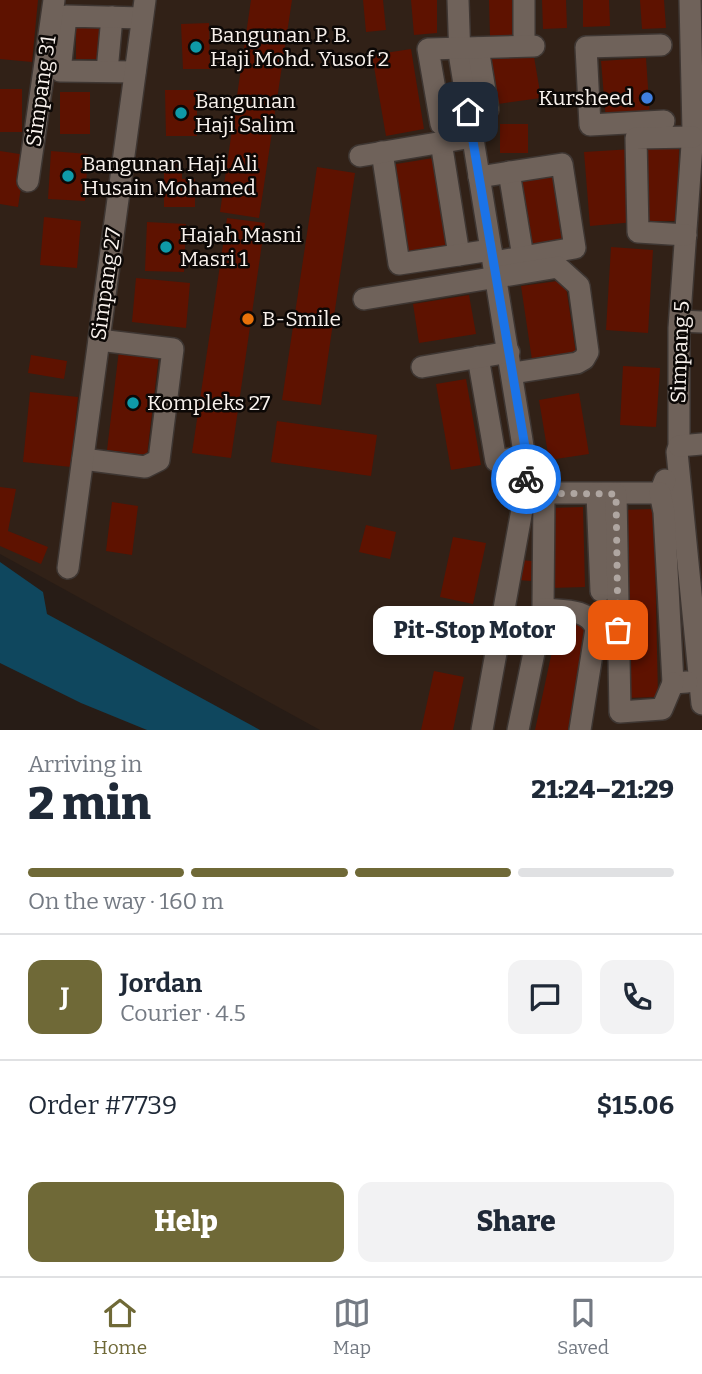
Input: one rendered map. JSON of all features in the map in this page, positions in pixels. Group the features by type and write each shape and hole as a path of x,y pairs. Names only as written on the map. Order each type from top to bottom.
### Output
{"street":[{"name":"Simpang 31","path":"28,181 54,0"},
{"path":"458,0 469,48 470,123 526,456 535,493 543,609 518,730"},
{"path":"470,123 441,124 428,49 469,48 529,41 524,0"},
{"name":"Simpang 5","path":"690,0 693,137 691,244 680,321 677,416 702,704"},
{"path":"135,72 60,71 66,16 111,17 144,9"},
{"name":"Simpang 27","path":"68,568 144,9"},
{"path":"107,71 111,17"},
{"path":"661,45 586,47 590,125 663,121"},
{"path":"360,156 440,142 470,123"},
{"path":"691,244 638,232 636,138 693,137"},
{"path":"440,142 459,255"},
{"path":"382,152 399,264 459,255 494,262 558,267 579,286 588,352 578,363 511,363 478,357 422,367"},
{"path":"364,299 494,262 575,248 562,164 480,177"},
{"path":"509,172 523,257"},
{"path":"680,321 702,322"},
{"path":"83,458 145,467 159,460 182,350 99,340"},
{"path":"478,357 496,461 526,456"},
{"path":"606,494 620,712 662,709 673,683 664,512 660,493 678,449 702,444"},
{"path":"535,493 660,493"},
{"path":"482,730 535,493"},
{"path":"601,591 606,494"},
{"path":"543,609 587,614 594,621 596,629 580,730"},
{"path":"673,683 699,681"}],"shaded area":[{"path":"0,0 700,0 702,730 320,730 0,554"}],"water":[{"path":"0,562 43,592 47,614 260,730 147,730 81,703 0,663"}],"building":[{"path":"0,0 38,0 32,62 0,59"},
{"path":"251,0 292,0 259,218 220,212"},
{"path":"363,0 383,0 386,30 366,32"},
{"path":"411,0 437,0 437,33 414,35"},
{"path":"489,0 519,0 520,37 490,37"},
{"path":"542,0 566,0 567,28 543,29"},
{"path":"583,0 609,0 610,26 583,27"},
{"path":"640,0 664,0 666,28 642,29"},
{"path":"76,23 102,23 101,59 76,59"},
{"name":"Bangunan P. B. Haji Mohd. Yusof 2","path":"209,23 210,69 183,69 181,24"},
{"path":"411,49 424,129 386,136 372,55"},
{"path":"533,51 541,98 498,104 491,58"},
{"path":"646,58 650,118 606,121 601,61"},
{"path":"0,89 22,89 22,132 0,132"},
{"name":"Bangunan Haji Salim","path":"165,90 197,90 197,136 166,136"},
{"path":"60,92 90,92 90,134 60,134"},
{"path":"500,124 528,124 528,153 500,153"},
{"path":"679,149 677,221 590,226 584,152"},
{"path":"0,151 26,155 18,207 0,204"},
{"name":"Bangunan Haji Ali Husain Mohamed","path":"51,151 88,154 85,201 48,199"},
{"path":"433,158 447,248 404,255 390,165"},
{"path":"164,160 182,160 182,179 195,179 195,207 164,207"},
{"path":"317,167 355,173 321,405 282,400"},
{"path":"552,169 565,243 532,248 519,174"},
{"path":"44,217 81,221 77,268 40,265"},
{"path":"227,218 265,223 231,458 192,453"},
{"name":"Hajah Masni Masri 1","path":"147,222 186,224 184,272 145,271"},
{"path":"611,247 653,250 648,333 606,330"},
{"path":"136,278 190,283 186,328 132,322"},
{"path":"565,280 576,353 532,360 521,286"},
{"path":"469,295 476,334 419,343 413,304"},
{"name":"Kompleks 27","path":"119,350 159,355 147,455 107,450"},
{"path":"31,355 67,361 64,379 28,373"},
{"path":"623,366 660,368 656,427 620,425"},
{"path":"466,379 481,465 451,470 436,384"},
{"path":"30,392 78,397 71,467 23,462"},
{"path":"579,393 589,454 549,460 539,400"},
{"path":"277,421 377,435 371,476 271,462"},
{"path":"0,487 16,489 8,531 48,547 41,564 0,546"},
{"path":"112,502 138,506 132,555 106,551"},
{"path":"583,507 585,587 550,588 548,508"},
{"path":"654,509 658,697 623,698 619,510"},
{"path":"366,525 396,532 390,559 359,552"},
{"path":"453,537 486,543 473,604 440,597"},
{"path":"520,560 532,561 531,581 518,580"},
{"path":"427,606 476,611 438,654 422,652"},
{"path":"559,619 591,626 568,730 535,730"},
{"path":"434,671 464,677 453,730 421,730"}],"way so far":[{"path":"526,479 525,493 616,494 618,630"}],"place":[{"name":"Bangunan P. B. Haji Mohd. Yusof 2","path":"196,47"},
{"name":"Kursheed","path":"647,98"},
{"name":"Bangunan Haji Salim","path":"181,113"},
{"name":"Bangunan Haji Ali Husain Mohamed","path":"68,176"},
{"name":"Hajah Masni Masri 1","path":"166,247"},
{"name":"B-Smile","path":"248,319"},
{"name":"Kompleks 27","path":"133,403"},
{"name":"Pit-Stop Motor","path":"618,630"}],"route":[{"path":"468,112 525,447 526,479"}]}
